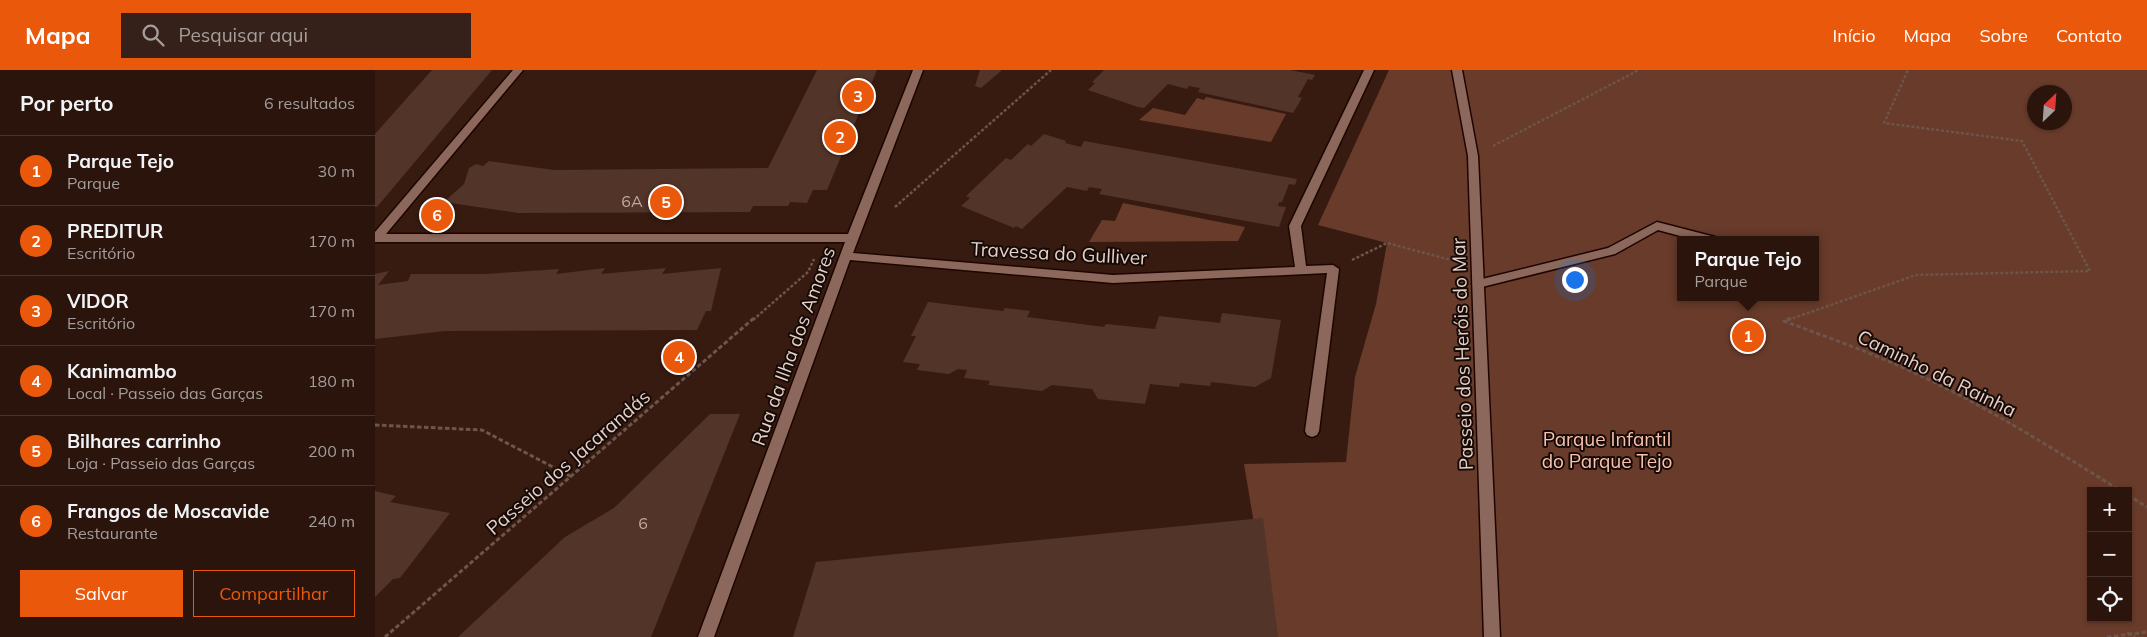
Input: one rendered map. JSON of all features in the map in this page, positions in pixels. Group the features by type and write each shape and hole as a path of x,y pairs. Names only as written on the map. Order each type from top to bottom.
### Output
{"street":[{"path":"376,238 518,70"},
{"name":"Rua da Ilha dos Amores","path":"706,637 852,238 918,70"},
{"path":"1301,270 1295,226 1369,70"},
{"name":"Passeio dos Heróis do Mar","path":"1457,70 1473,156 1492,637"},
{"path":"1478,284 1611,251 1657,226 1696,236"},
{"path":"376,238 852,238"},
{"name":"Travessa do Gulliver","path":"846,256 1113,279 1333,269"},
{"path":"1312,431 1333,269"}],"path":[{"path":"895,207 1051,70"},
{"path":"1473,156 1639,70"},
{"name":"Caminho da Rainha","path":"1908,70 1884,123 2021,140 2090,271 1916,275 1784,322 1853,346 1919,375 2025,431 2115,487"},
{"name":"Passeio dos Jacarandás","path":"385,637 573,477 808,272 824,238"},
{"path":"1333,269 1387,244 1477,267"},
{"path":"375,425 482,430 573,477"},
{"path":"2132,498 2147,507"},
{"path":"2107,637 2147,632"},
{"path":"2127,633 2135,637"}],"green space":[{"name":"Parque Infantil do Parque Tejo","path":"1389,70 2147,70 2147,637 1273,637 1244,464 1346,462 1355,377 1376,304 1387,243 1318,225"},
{"path":"1206,97 1286,114 1271,142 1139,120 1153,108 1185,115 1197,98 1204,100"},
{"path":"1123,203 1245,227 1238,241 1089,242 1102,220 1115,221"}],"building":[{"path":"432,70 492,70 377,207 375,207 375,134"},
{"path":"817,70 877,70 827,190 813,190 807,203 790,202 788,206 753,206 750,212 519,213 444,202 464,184 469,168 476,164 483,166 489,161 554,170 768,168"},
{"path":"980,70 1002,70 981,88 975,86"},
{"path":"1104,70 1290,70 1315,75 1312,80 1308,79 1298,97 1302,98 1293,113 1198,92 1200,88 1189,86 1187,89 1168,84 1144,108 1138,107 1088,90 1095,83 1092,82"},
{"path":"1044,134 1066,141 1065,143 1081,147 1084,141 1297,179 1295,185 1289,184 1282,202 1279,202 1278,206 1286,207 1279,227 1099,194 1102,189 1089,187 1087,191 1067,187 1022,229 1016,226 1014,228 961,206 970,198 966,196 1006,158 1011,160 1028,144 1031,146"},
{"path":"605,268 601,274 666,268 662,274 721,268 711,311 706,311 697,330 445,331 375,339 375,274 389,271 378,285 408,281 411,274 485,274 559,269 556,274"},
{"path":"928,302 1003,311 1005,308 1030,311 1027,317 1104,327 1106,324 1155,329 1159,316 1220,323 1222,313 1281,320 1271,378 1255,387 1211,382 1210,386 1180,383 1179,387 1150,384 1145,404 1098,399 1092,389 1052,385 1042,391 988,385 990,381 964,378 967,370 958,369 949,374 917,370 920,364 903,362 916,336 911,336"},
{"path":"710,414 740,414 651,637 458,637 565,537 614,508"},
{"path":"375,491 396,496 390,502 450,513 400,578 393,579 375,597"},
{"path":"1263,518 1278,637 793,637 816,562"}],"place":[{"name":"VIDOR","path":"858,96"},
{"name":"PREDITUR","path":"840,137"},
{"name":"Bilhares carrinho","path":"666,202"},
{"name":"Frangos de Moscavide","path":"437,215"},
{"name":"Parque Tejo","path":"1748,336"},
{"name":"Kanimambo","path":"679,357"}]}
